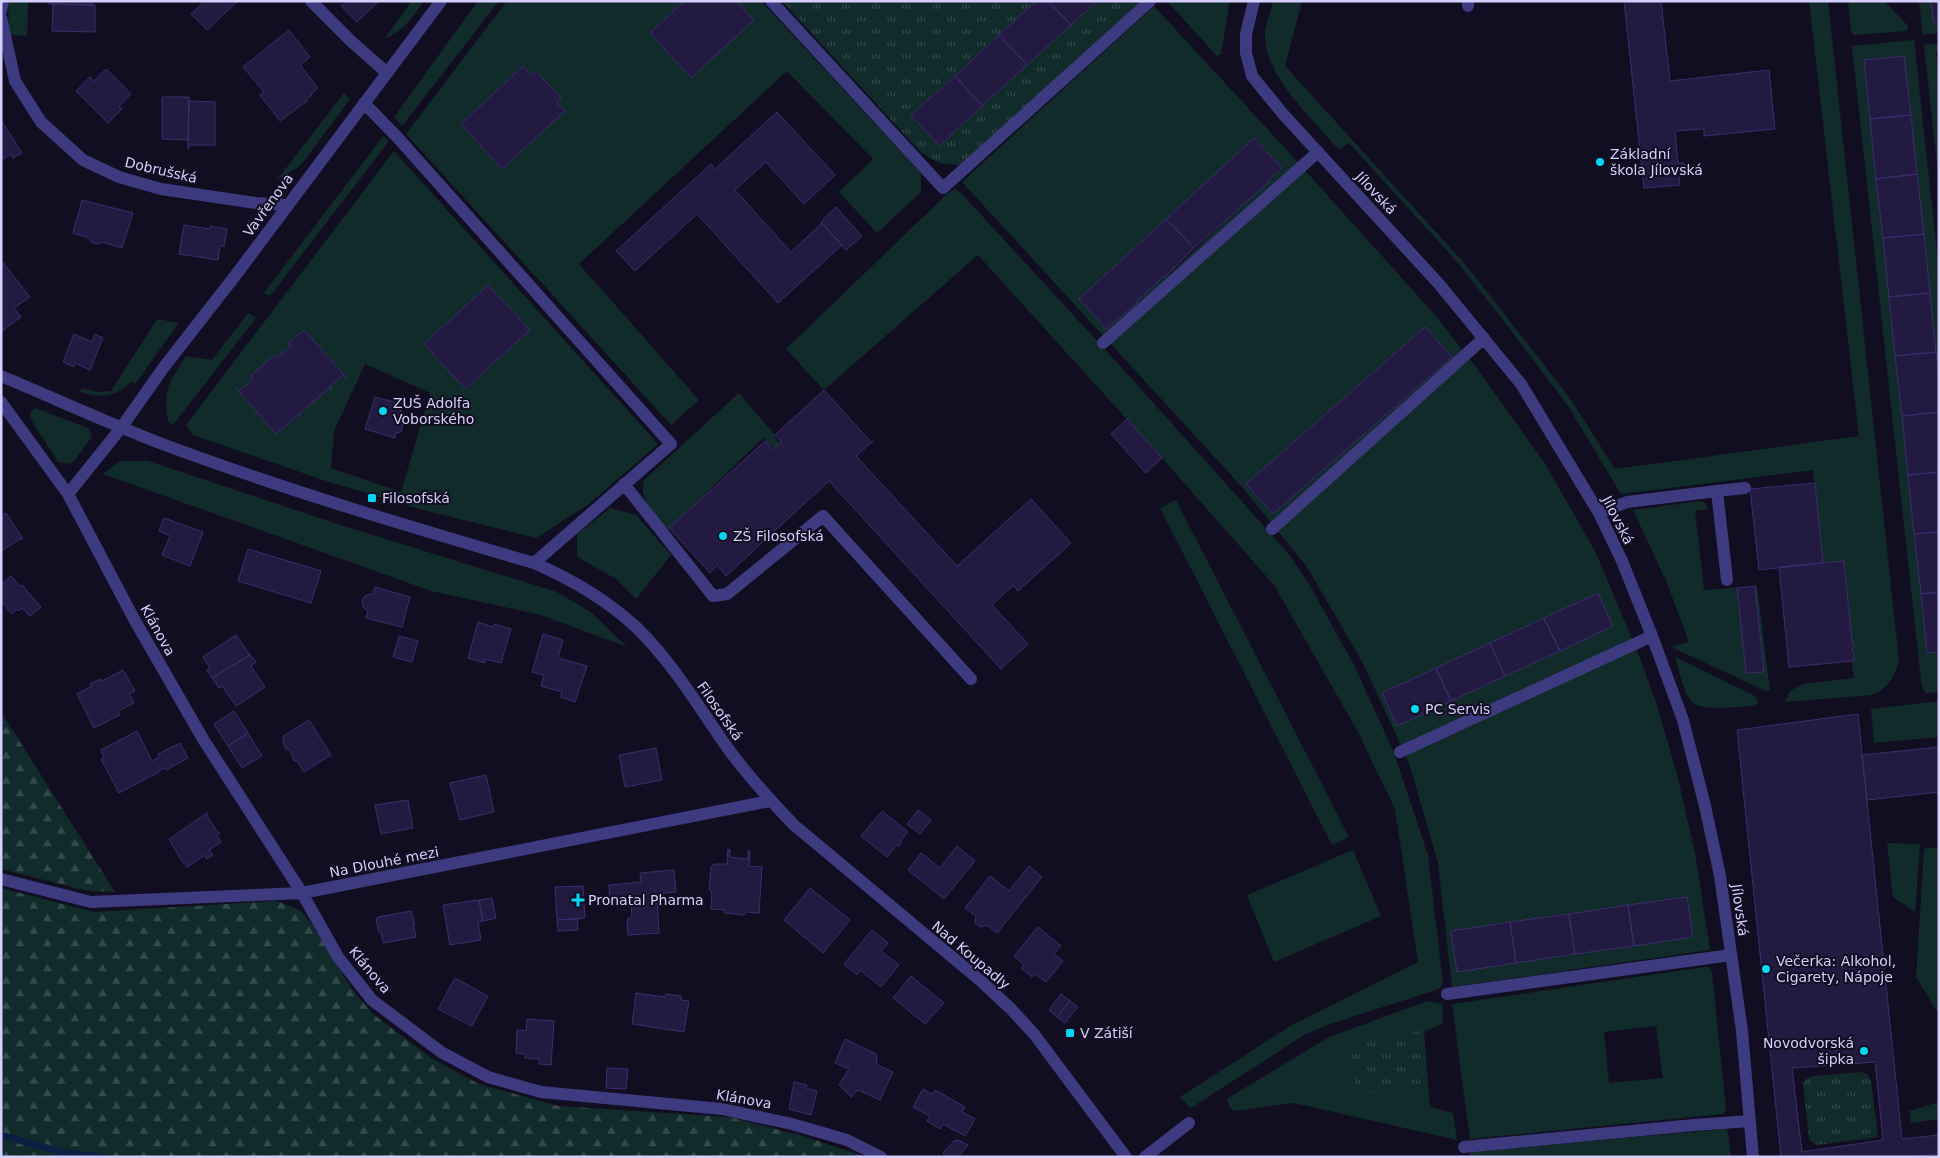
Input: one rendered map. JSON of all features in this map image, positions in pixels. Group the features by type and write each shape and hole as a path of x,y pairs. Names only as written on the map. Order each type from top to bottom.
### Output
{"street":[{"path":"1,11 3,1"},
{"path":"311,1 352,42 387,72"},
{"name":"Vavřenova","path":"121,428 164,367 235,276 441,1"},
{"path":"771,1 943,188 1150,1"},
{"name":"Jílovská","path":"1254,1 1246,34 1246,52 1252,76 1271,100 1439,284 1521,384 1599,513 1622,561 1683,720 1705,806 1720,876 1745,1057 1753,1157"},
{"name":"Dobrušská","path":"1,17 15,81 41,122 83,160 119,178 161,189 287,205"},
{"path":"364,103 398,138 671,444 534,563"},
{"path":"1104,343 1318,152"},
{"path":"1272,529 1484,338"},
{"path":"1,376 121,428 68,494"},
{"name":"Klánova","path":"1,402 68,494 134,619 203,739 302,893 338,957 372,1000 441,1052 488,1077 541,1092 722,1109 792,1124 847,1140 882,1157"},
{"name":"Filosofská","path":"121,428 225,467 379,518 534,563 556,572 583,587 636,628 673,670 735,758 770,801"},
{"path":"624,484 712,596 727,594 823,516 971,678"},
{"path":"1599,513 1627,502 1745,488"},
{"path":"1717,491 1727,580"},
{"path":"1400,752 1652,636"},
{"name":"Na Dlouhé mezi","path":"1,879 91,902 302,893 770,801"},
{"name":"Nad Koupadly","path":"770,801 794,825 982,982 1011,1009 1039,1041 1126,1157"},
{"path":"1448,994 1731,955"},
{"path":"1464,1147 1750,1121"},
{"path":"1145,1157 1189,1123"}],"green space":[{"path":"8,1 28,1 27,36 9,35"},
{"path":"412,1 424,1 402,28 384,39"},
{"path":"478,1 499,1 402,126 394,117"},
{"path":"507,1 684,1 650,33 691,78 736,1 761,1 921,173 921,192 877,233 839,192 873,159 787,71 579,264 699,400 671,425 406,134","holes":["523,66 531,75 536,71 561,99 502,169 461,124"]},
{"path":"782,1 1036,1 911,115 939,146 1097,1 1143,1 961,165 937,162 917,148"},
{"path":"1167,1 1230,1 1221,54 1217,56"},
{"path":"1273,1 1302,1 1285,66 1465,264 1570,398 1615,469 1859,436 1809,1 1828,1 1899,661 1893,677 1882,690 1871,695 1785,701 1791,690 1804,684 1854,678 1852,663 1854,652 1852,648 1854,647 1844,561 1823,563 1813,470 1621,494 1568,406 1459,264 1349,143 1339,150 1292,97 1273,66 1267,51 1265,35"},
{"path":"1848,1 1884,1 1908,26 1907,31 1854,35 1851,31"},
{"path":"1919,1 1931,1 1934,24 1939,24 1939,33 1923,35"},
{"path":"1154,6 1435,315 1476,367 1544,462 1596,553 1638,653 1656,702 1677,774 1695,853 1710,950 1452,987 1438,863 1409,763 1363,663 1307,567 1242,487 962,182","holes":["1255,138 1282,169 1166,277 1164,276 1137,303 1106,329 1079,299","1425,327 1452,357 1273,514 1246,484","1598,593 1613,626 1397,726 1382,693","1687,897 1693,937 1457,971 1451,931"]},
{"path":"1914,40 1939,270 1939,378 1904,56 1864,60 1927,653 1939,652 1939,692 1926,693 1921,681 1852,46"},
{"path":"1939,43 1939,52 1936,52 1939,80 1939,183 1924,45"},
{"path":"344,93 350,99 301,165 276,181"},
{"path":"383,136 389,141 270,296 264,293"},
{"path":"394,151 658,444 589,504 536,538 423,510 329,482 193,435 186,425","holes":["488,285 530,330 466,389 424,345","304,330 347,377 343,375 330,387 332,390 329,388 276,434 239,392 253,379 251,376 274,356 277,358 291,346 288,343","365,364 430,393 401,492 331,468 334,431"]},
{"path":"955,189 961,193 1122,368 1288,553 1309,584 1354,665 1394,753 1428,855 1443,984 1439,989 1330,1024 1304,1035 1191,1108 1180,1097 1292,1025 1418,962 1395,809 1358,732 1274,585 978,255 824,390 786,349 949,192"},
{"path":"248,313 256,318 173,425 168,421 167,393 172,379 186,356 212,360"},
{"path":"157,319 179,323 135,384 132,381 114,394 102,396 80,392 82,388 98,392 111,391"},
{"path":"739,393 775,435 781,446 776,451 763,438 668,530 646,500 643,487 644,480"},
{"path":"35,408 88,428 92,434 75,460 70,464 58,462 30,418 31,411"},
{"path":"120,461 148,461 347,527 557,592 592,613 627,647 541,615 431,591 103,474"},
{"path":"1176,500 1349,837 1332,845 1160,508"},
{"path":"1700,501 1705,503 1708,509 1695,511 1704,590 1757,586 1770,690 1766,691 1671,647 1689,642 1667,583 1633,510"},
{"path":"610,508 636,515 671,555 636,599 616,579 577,557 577,534"},
{"path":"1675,657 1755,696 1758,702 1754,706 1712,708 1696,705 1686,692"},
{"path":"1939,701 1939,737 1874,743 1871,709"},
{"path":"1,712 115,892 88,891 1,869"},
{"path":"1887,843 1920,844 1915,912 1893,897"},
{"path":"1939,847 1939,1010 1936,1010 1916,977 1924,849"},
{"path":"1353,850 1381,916 1274,962 1247,895"},
{"path":"1,888 94,912 276,901 300,910 311,923 351,988 373,1014 431,1058 479,1084 558,1106 729,1117 803,1136 866,1157 1,1157"},
{"path":"1709,967 1712,972 1726,1110 1723,1114 1470,1139 1452,1004","holes":["1656,1026 1663,1078 1609,1083 1604,1032"]},
{"path":"1427,1001 1442,1004 1443,1023 1424,1032 1430,1107 1453,1113 1457,1140 1292,1103 1235,1111 1230,1108 1227,1099 1327,1038"},
{"path":"1421,1031 1427,1089 1355,1094 1351,1041"},
{"path":"1860,1072 1867,1074 1871,1081 1878,1137 1816,1145 1809,1139 1803,1083 1808,1078 1814,1076"},
{"path":"1939,1102 1939,1119 1911,1123 1909,1111"},
{"path":"1726,1129 1731,1157 1470,1157 1469,1152"}],"building":[{"path":"49,1 92,1 92,5 49,4"},
{"path":"205,1 238,1 207,30 191,14"},
{"path":"343,1 379,1 357,22 341,6 345,3"},
{"path":"684,1 736,1 754,20 691,78 650,33"},
{"path":"1036,1 1048,1 1071,25 1027,65 999,35"},
{"path":"1048,1 1097,1 1071,25"},
{"path":"1624,1 1661,1 1670,81 1769,70 1775,129 1704,136 1704,129 1675,131 1678,163 1684,163 1685,173 1679,173 1680,185 1644,188"},
{"path":"1931,1 1939,1 1939,24 1934,24"},
{"path":"53,4 95,5 95,32 52,31"},
{"path":"289,30 310,57 300,65 318,88 307,101 280,121 260,95 264,92 243,67"},
{"path":"999,35 1027,65 982,106 955,76"},
{"path":"1904,56 1911,115 1870,119 1864,60"},
{"path":"523,66 531,75 536,71 561,98 557,103 565,111 502,169 461,124"},
{"path":"106,69 131,94 119,106 122,109 108,123 76,91 90,77 94,81"},
{"path":"955,76 982,106 939,146 911,115"},
{"path":"162,97 189,97 188,140 162,139"},
{"path":"189,101 215,102 215,145 189,145 188,149"},
{"path":"777,112 835,175 804,204 766,162 735,190 791,252 822,223 842,245 778,303 697,214 635,271 616,251 711,164 715,169"},
{"path":"1911,115 1917,174 1876,179 1870,119"},
{"path":"1,120 22,153 13,158 11,154 1,160"},
{"path":"1254,138 1282,168 1268,183 1194,248 1166,219"},
{"path":"1917,174 1924,234 1883,238 1876,179"},
{"path":"82,200 133,213 122,248 102,242 98,244 91,242 89,238 73,233"},
{"path":"836,207 862,236 846,250 821,222"},
{"path":"1166,219 1194,248 1137,303 1106,329 1079,299"},
{"path":"184,225 210,229 210,226 227,229 224,246 220,246 218,260 179,254"},
{"path":"1924,234 1930,293 1889,297 1883,238"},
{"path":"1,260 30,297 14,308 21,317 1,332"},
{"path":"488,285 530,330 465,389 424,344"},
{"path":"1930,293 1936,352 1895,356 1889,297"},
{"path":"1425,327 1452,357 1273,514 1246,484"},
{"path":"304,330 347,378 343,375 330,387 332,390 329,388 276,434 236,388 239,391 253,379 251,376 274,355 277,358 291,346 288,343"},
{"path":"74,334 92,342 95,334 103,338 90,370 75,363 74,367 63,362"},
{"path":"1936,352 1939,378 1939,412 1902,416 1895,356"},
{"name":"ZŠ Filosofská","path":"824,390 871,442 873,441 856,456 957,566 1031,499 1071,543 1018,591 1013,585 992,605 1028,644 1001,669 829,481 726,576 717,565 710,573 669,528 765,441 773,450 781,442 775,435"},
{"path":"375,397 402,404 400,421 403,425 401,432 396,433 395,438 365,429"},
{"path":"1939,412 1939,472 1908,475 1902,416"},
{"path":"1127,419 1162,458 1146,473 1111,434"},
{"path":"1939,472 1939,532 1914,534 1908,475"},
{"path":"1815,483 1823,563 1759,570 1750,489"},
{"path":"6,513 23,539 1,551 1,516"},
{"path":"164,518 203,532 190,566 162,555 170,536 159,531"},
{"path":"1939,532 1939,592 1921,594 1914,534"},
{"path":"248,549 321,571 311,603 238,581"},
{"path":"1844,561 1854,661 1789,667 1779,567"},
{"path":"11,576 20,586 22,585 41,607 30,616 22,608 19,611 17,609 12,614 1,601 1,585"},
{"path":"1755,586 1764,672 1746,673 1737,588"},
{"path":"375,587 410,597 402,627 366,618 368,611 363,607 362,600 366,595 373,594"},
{"path":"1939,592 1939,652 1927,653 1921,594"},
{"path":"1598,593 1613,626 1560,651 1544,618"},
{"path":"1544,618 1560,651 1505,676 1490,643"},
{"path":"478,622 493,627 494,624 511,629 501,663 485,659 485,663 468,658"},
{"path":"543,634 563,640 558,658 587,666 575,702 561,697 562,692 541,686 544,675 532,672"},
{"path":"236,635 250,655 212,678 207,670 210,668 203,657"},
{"path":"399,636 418,641 412,662 393,657"},
{"path":"1490,643 1505,676 1451,701 1436,668"},
{"path":"250,655 256,662 251,666 265,687 236,706 222,686 219,688 212,678"},
{"path":"1436,668 1451,701 1397,726 1382,693"},
{"path":"123,670 135,691 129,694 134,703 118,711 120,715 94,728 77,694 92,686 90,684 100,679 102,681"},
{"path":"234,711 248,733 228,746 214,724"},
{"path":"1858,714 1902,1139 1939,1135 1939,1154 1908,1157 1781,1157 1737,730","holes":["1875,1062 1883,1140 1802,1152 1792,1068"]},
{"path":"309,720 331,755 304,772 297,761 294,761 290,750 286,749 282,737"},
{"path":"137,731 152,761 159,757 158,754 180,743 188,758 166,770 165,768 158,771 119,793 101,759 104,757 101,750"},
{"path":"248,733 262,756 242,768 228,746"},
{"path":"1939,747 1939,792 1867,800 1862,755"},
{"path":"656,748 662,780 625,787 619,755"},
{"path":"486,775 494,812 460,820 450,783"},
{"path":"408,800 413,828 381,834 375,805"},
{"path":"918,810 931,820 920,834 907,824"},
{"path":"882,811 908,832 900,841 902,842 899,846 897,845 887,857 861,836"},
{"path":"207,813 218,833 220,833 217,835 221,842 209,850 213,855 206,859 205,855 187,867 169,839"},
{"path":"957,846 975,861 944,899 908,870 921,853 940,868"},
{"path":"728,849 730,850 730,857 748,859 748,851 750,851 749,866 762,867 759,913 746,912 744,915 711,909 712,892 709,889 711,867 714,864 727,864"},
{"path":"1029,866 1042,877 997,933 987,925 981,927 975,923 976,916 965,908 990,876 1009,891"},
{"path":"674,870 676,892 657,894 659,933 628,935 627,919 632,918 631,904 610,906 609,885 641,882 640,873"},
{"path":"583,886 585,918 557,920 555,887"},
{"path":"810,888 850,920 823,953 784,920"},
{"path":"1687,897 1693,937 1634,946 1628,905"},
{"path":"492,898 496,918 483,921 479,900"},
{"path":"479,900 483,921 478,922 481,940 450,945 443,905"},
{"path":"1628,905 1634,946 1575,954 1569,914"},
{"path":"411,911 416,937 383,943 376,919 378,917"},
{"path":"1569,914 1575,954 1516,963 1510,922"},
{"path":"577,919 578,930 558,931 557,920"},
{"path":"1510,922 1516,963 1457,972 1451,931"},
{"path":"1038,927 1061,946 1054,954 1063,961 1046,982 1035,974 1032,977 1021,968 1024,965 1014,956"},
{"path":"872,930 888,943 881,951 899,965 881,987 860,970 857,975 844,964"},
{"path":"911,976 944,1003 925,1024 893,998"},
{"path":"455,978 488,996 472,1026 438,1009"},
{"path":"636,993 665,997 666,994 681,996 681,1000 689,1001 684,1032 632,1024"},
{"path":"1061,994 1070,1001 1057,1017 1049,1010"},
{"path":"1070,1001 1078,1007 1065,1023 1057,1017"},
{"path":"527,1019 554,1021 551,1065 539,1064 539,1059 525,1058 525,1054 516,1053 517,1030 526,1031"},
{"path":"845,1039 876,1054 877,1065 893,1072 880,1100 858,1090 851,1097 839,1085 849,1069 835,1063"},
{"path":"607,1068 628,1069 626,1089 606,1088"},
{"path":"794,1082 807,1085 806,1088 817,1091 811,1115 789,1109"},
{"path":"923,1089 932,1094 935,1090 965,1107 962,1112 975,1119 965,1136 943,1124 940,1129 927,1121 930,1116 913,1107"},
{"path":"958,1140 968,1145 958,1157 948,1157 943,1153 954,1141"}],"waterway":[{"path":"1,1135 61,1152 100,1157"}],"place":[{"name":"Základní škola Jílovská","path":"1600,162"},
{"name":"ZUŠ Adolfa Voborského","path":"383,411"},
{"name":"Filosofská","path":"372,498"},
{"name":"ZŠ Filosofská","path":"723,536"},
{"name":"PC Servis","path":"1415,709"},
{"name":"Pronatal Pharma","path":"578,900"},
{"name":"Večerka: Alkohol, Cigarety, Nápoje","path":"1766,969"},
{"name":"V Zátiší","path":"1070,1033"},
{"name":"Novodvorská šipka","path":"1864,1051"}]}
